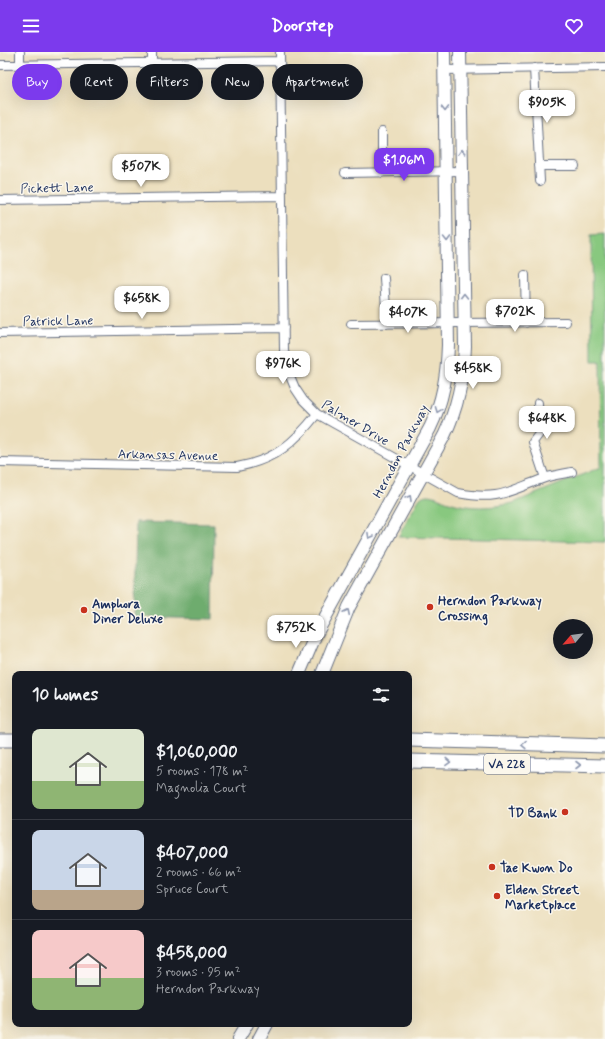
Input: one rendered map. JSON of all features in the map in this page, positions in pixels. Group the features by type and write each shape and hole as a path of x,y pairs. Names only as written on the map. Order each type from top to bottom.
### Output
{"main road":[{"name":"Herndon Parkway","path":"300,671 316,634 435,417 444,393 447,379 448,324 444,52"},
{"path":"323,671 349,607 449,426 458,401 463,375 464,324 460,52"},
{"path":"0,740 12,740"},
{"name":"VA 228","path":"412,740 605,746"},
{"name":"VA 228","path":"412,761 605,766"},
{"path":"238,1039 246,1027"},
{"path":"259,1039 265,1027"}],"street":[{"path":"20,52 20,64"},
{"path":"152,52 152,63"},
{"name":"Palmer Drive","path":"280,52 284,351 290,376 303,400 317,414 458,493 486,496 514,491 545,478 572,472"},
{"path":"62,64 280,61"},
{"path":"0,65 12,65"},
{"path":"444,70 605,67"},
{"path":"534,68 540,181"},
{"path":"382,132 382,173"},
{"path":"539,166 575,166"},
{"path":"345,173 462,171"},
{"name":"Pickett Lane","path":"0,200 282,196"},
{"path":"524,276 526,323"},
{"path":"384,278 387,324"},
{"path":"351,324 566,322"},
{"name":"Patrick Lane","path":"0,332 284,328"},
{"path":"538,403 539,434 533,442 545,478"},
{"name":"Arkansas Avenue","path":"0,462 237,467 259,461 279,452 302,433 317,414"}],"green space":[{"path":"605,234 605,542 398,537 421,497 431,495 446,501 473,507 505,505 601,467 600,361 592,361 591,235"},
{"path":"136,522 214,524 213,619 134,617"}],"place":[{"name":"Herndon Parkway Crossing","path":"430,607"},
{"name":"Amphora Diner Deluxe","path":"84,610"},
{"name":"TD Bank","path":"565,812"},
{"name":"Tae Kwon Do","path":"492,867"},
{"name":"Elden Street Marketplace","path":"497,896"}]}
